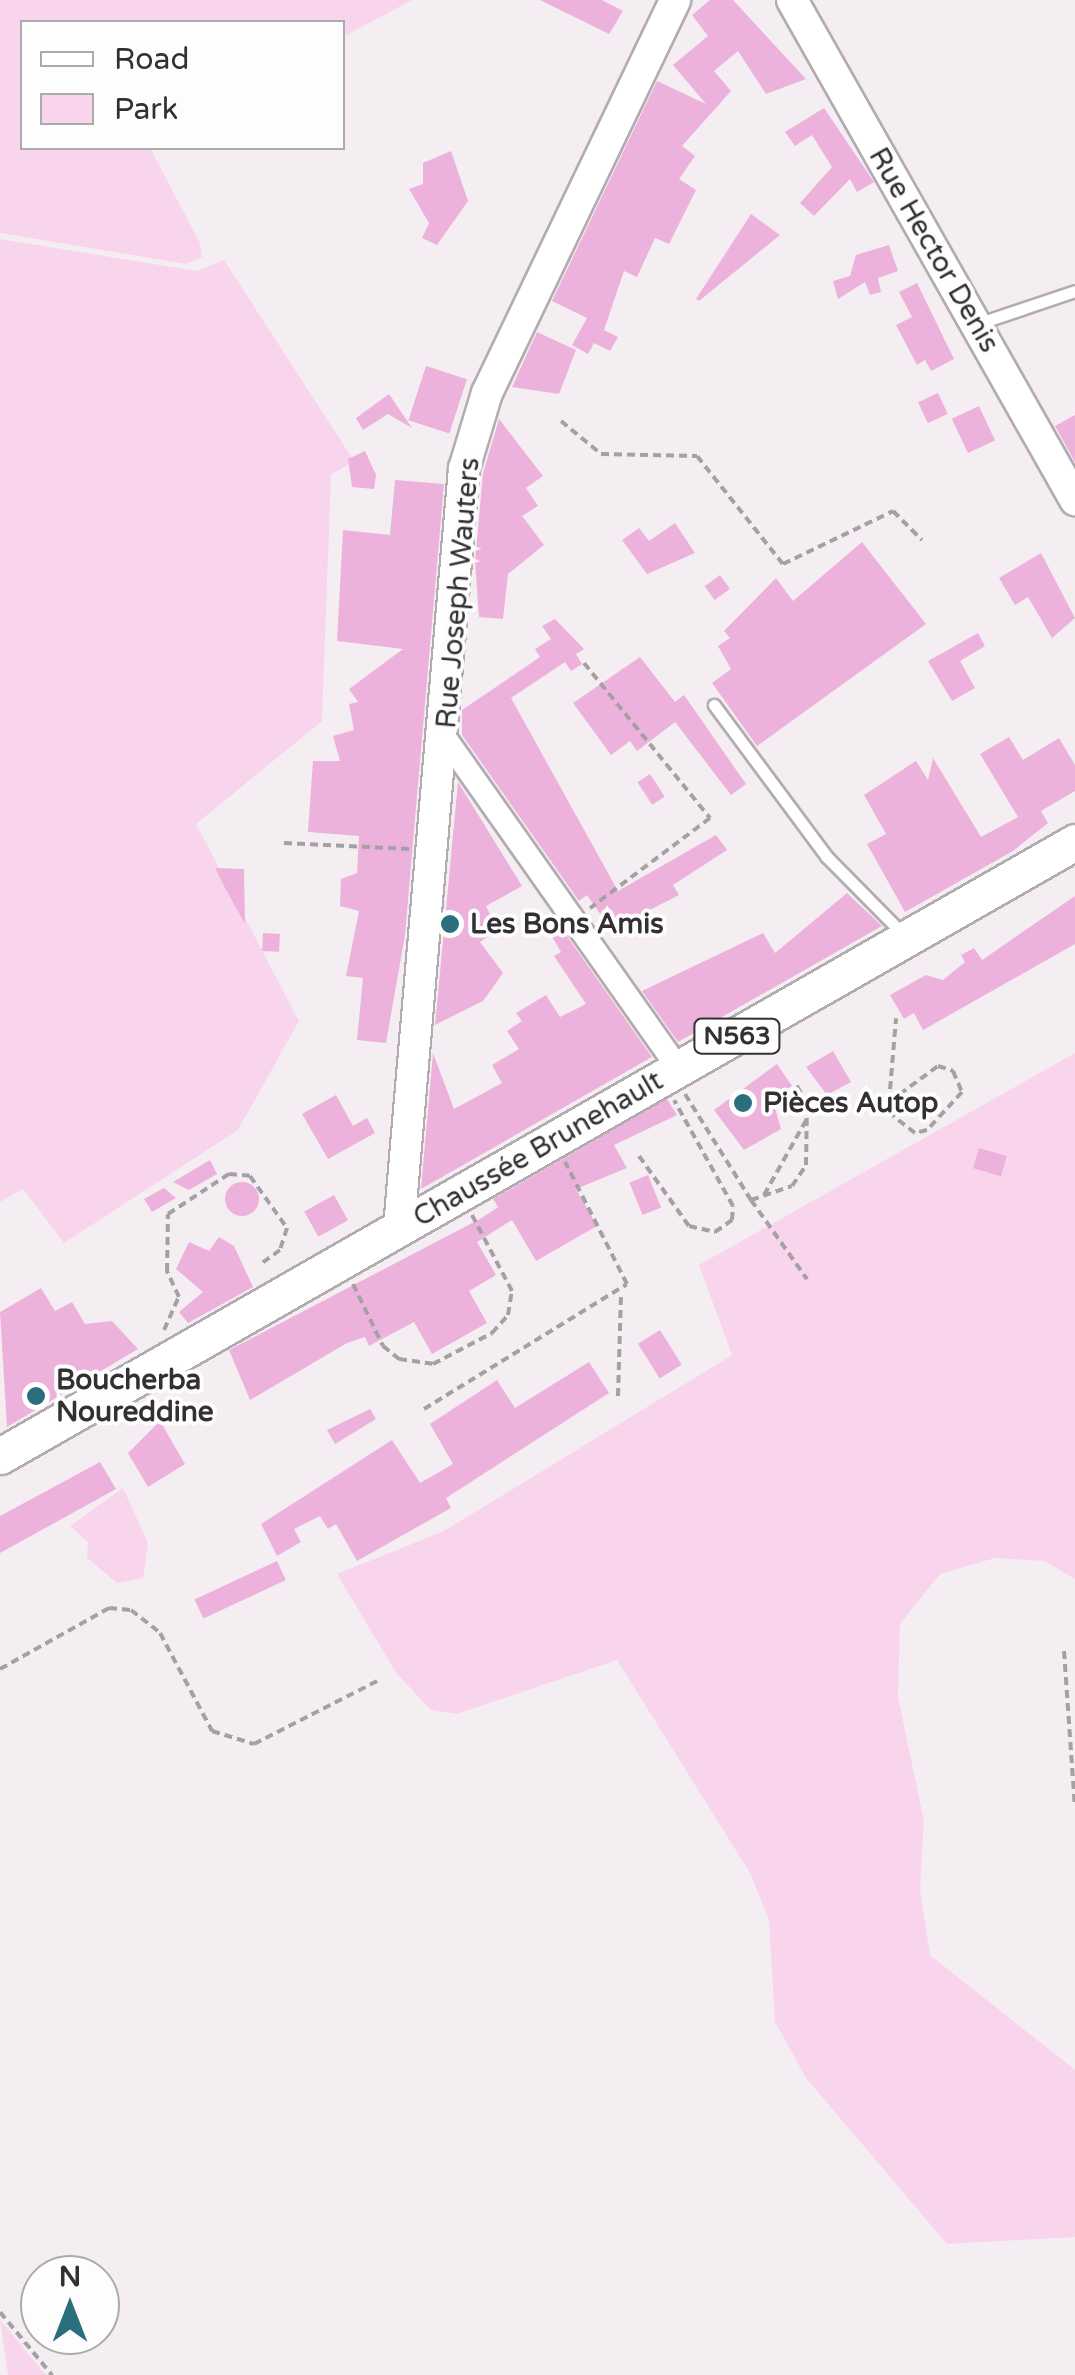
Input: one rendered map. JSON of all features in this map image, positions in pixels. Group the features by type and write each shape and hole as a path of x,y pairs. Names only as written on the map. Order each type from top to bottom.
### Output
{"main road":[{"name":"Chaussée Brunehault","path":"0,1456 1075,842"}],"street":[{"name":"Rue Joseph Wauters","path":"399,1228 476,424 675,0"},
{"name":"Rue Hector Denis","path":"792,0 1075,500"},
{"path":"446,738 573,919 671,1073"}],"lane":[{"path":"977,324 1075,291"},
{"path":"714,705 827,857 907,938"}],"path":[{"path":"561,421 600,454 697,456 783,564 893,511 922,540"},
{"path":"573,919 710,826 704,806 626,726 584,663"},
{"path":"284,844 435,850"},
{"path":"890,1102 938,1066 960,1079 953,1110 927,1130 899,1122 890,1102 896,1018"},
{"path":"638,1156 689,1226 715,1232 732,1220 733,1206 671,1073"},
{"path":"671,1073 751,1200 807,1279"},
{"path":"751,1200 792,1186 806,1165 808,1117 796,1084"},
{"path":"764,1195 808,1117"},
{"path":"552,1140 624,1263 618,1396"},
{"path":"169,1360 164,1326 179,1297 167,1271 168,1214 229,1174 250,1176 286,1228 280,1250 262,1263"},
{"path":"340,1262 383,1346 400,1359 433,1364 492,1333 508,1315 512,1290 461,1193"},
{"path":"424,1409 621,1293"},
{"path":"0,1668 108,1608 131,1610 160,1633 212,1731 254,1744 379,1680"},
{"path":"1064,1651 1075,1807"},
{"path":"0,2312 52,2375"}],"green space":[{"path":"0,0 412,0 345,36 345,20 20,20 20,150 151,150 200,243 202,257 186,264 0,233"},
{"path":"0,239 197,271 224,260 354,461 331,475 322,721 196,824 299,1021 238,1130 64,1243 23,1189 0,1202"},
{"path":"1075,1053 1075,1579 1045,1561 995,1558 940,1574 900,1624 898,1697 924,1821 920,1890 930,1955 1075,2070 1075,2237 947,2244 806,2078 775,2022 769,1920 750,1873 617,1660 457,1714 431,1710 397,1674 337,1574 444,1531 732,1355 699,1265"},
{"path":"123,1488 148,1543 143,1578 117,1583 87,1558 88,1542 70,1526"},
{"path":"0,2320 20,2344 20,2355 29,2355 46,2375 8,2375"}],"building":[{"path":"540,0 602,0 623,11 609,34"},
{"path":"710,0 733,0 806,79 766,94 738,51 714,71 731,91 682,146 695,156 679,179 696,190 669,244 655,238 637,277 624,271 604,330 618,337 610,351 594,343 588,354 572,345 587,318 552,301 657,81 706,104 673,65 708,36 692,15"},
{"path":"824,108 874,182 857,192 850,179 814,216 800,203 832,167 812,135 795,146 785,132"},
{"path":"451,151 468,201 437,245 422,238 429,223 409,189 423,184 423,163"},
{"path":"751,214 780,235 699,301 696,299"},
{"path":"889,245 898,271 878,278 881,292 870,295 865,282 838,299 833,281 850,276 856,255"},
{"path":"917,283 954,359 931,371 925,360 917,365 896,325 912,317 899,292"},
{"path":"537,332 576,350 559,394 512,387"},
{"path":"426,366 467,379 449,433 408,420"},
{"path":"938,393 948,414 928,423 918,402"},
{"path":"389,394 412,428 388,414 363,430 356,418"},
{"path":"979,406 995,440 968,453 952,419"},
{"path":"1075,415 1075,462 1055,426"},
{"path":"499,419 543,476 526,488 538,506 522,516 544,545 508,574 503,619 479,617 475,562 483,473"},
{"path":"365,451 376,475 374,489 352,487 348,459"},
{"path":"395,480 444,484 405,935 386,1043 357,1040 363,978 346,976 359,911 340,906 341,879 357,873 359,836 308,832 313,761 340,761 333,736 354,730 349,704 358,702 349,689 403,649 337,641 343,530 390,535"},
{"path":"675,523 695,553 647,574 622,540 639,528 649,541"},
{"path":"862,542 926,624 757,746 712,683 731,669 718,646 730,638 724,631 776,578 793,601"},
{"path":"1041,553 1075,618 1052,638 1028,597 1015,605 999,578"},
{"path":"720,575 730,589 715,600 705,586"},
{"path":"555,619 584,649 576,654 582,664 571,671 565,662 511,698 618,891 716,835 727,850 673,885 679,895 611,930 587,895 579,901 462,735 462,710 540,657 535,649 551,639 542,626"},
{"path":"978,633 985,646 960,661 975,688 952,701 928,661"},
{"path":"640,657 675,702 684,695 746,784 731,795 675,722 637,751 630,741 611,755 573,703"},
{"path":"1009,737 1023,760 1059,738 1075,765 1075,791 1041,811 1048,823 1013,851 905,912 867,844 886,834 864,795 916,761 928,780 933,758 981,837 1018,817 980,754"},
{"path":"650,774 665,797 652,805 637,782"},
{"path":"458,782 522,886 486,906 498,930 480,942 503,973 483,1001 435,1025"},
{"path":"215,868 244,869 245,924 224,886"},
{"path":"847,893 882,926 678,1042 642,991 763,933 775,953"},
{"path":"1075,896 1075,944 923,1030 914,1013 904,1019 890,995 926,975 943,980 965,962 961,955 974,948 982,960"},
{"path":"555,919 652,1057 421,1189 433,1053 454,1109 502,1083 492,1065 519,1049 507,1031 522,1021 516,1013 546,995 560,1017 586,1004 554,956 561,952 545,925"},
{"path":"263,933 280,934 279,952 262,951"},
{"path":"833,1051 851,1082 827,1095 806,1067"},
{"path":"777,1064 792,1086 772,1098 781,1129 744,1150 714,1110"},
{"path":"336,1095 353,1126 367,1118 375,1133 328,1159 302,1114"},
{"path":"667,1099 677,1115 614,1145 627,1168 576,1189 597,1226 536,1261 512,1220 477,1242 496,1275 469,1291 487,1323 432,1354 414,1322 369,1346 365,1337 347,1343 250,1400 229,1350 480,1219 498,1207 493,1199"},
{"path":"979,1148 1007,1156 1001,1176 973,1168"},
{"path":"210,1160 217,1174 189,1190 173,1182"},
{"path":"648,1175 661,1207 643,1215 629,1182"},
{"path":"242,1182 254,1187 259,1199 254,1211 242,1216 230,1211 225,1199 230,1187"},
{"path":"164,1188 176,1198 152,1212 144,1199"},
{"path":"334,1195 348,1220 318,1237 304,1211"},
{"path":"219,1237 234,1246 253,1287 188,1323 179,1312 203,1292 176,1269 189,1242 209,1251"},
{"path":"41,1288 55,1311 72,1302 85,1324 112,1321 138,1349 7,1427 0,1312"},
{"path":"660,1330 682,1365 660,1379 638,1344"},
{"path":"589,1362 609,1393 446,1498 451,1508 357,1561 336,1524 328,1529 320,1516 294,1529 301,1542 277,1556 261,1524 392,1440 420,1483 453,1464 430,1424 497,1380 515,1408"},
{"path":"370,1409 376,1419 335,1444 327,1430"},
{"path":"160,1421 185,1464 148,1487 128,1453"},
{"path":"100,1462 116,1489 0,1553 0,1516"},
{"path":"277,1561 286,1580 203,1618 195,1599"}],"place":[{"name":"Les Bons Amis","path":"450,924"},
{"name":"Pièces Autop","path":"743,1103"},
{"name":"Boucherba Noureddine","path":"36,1396"}]}
